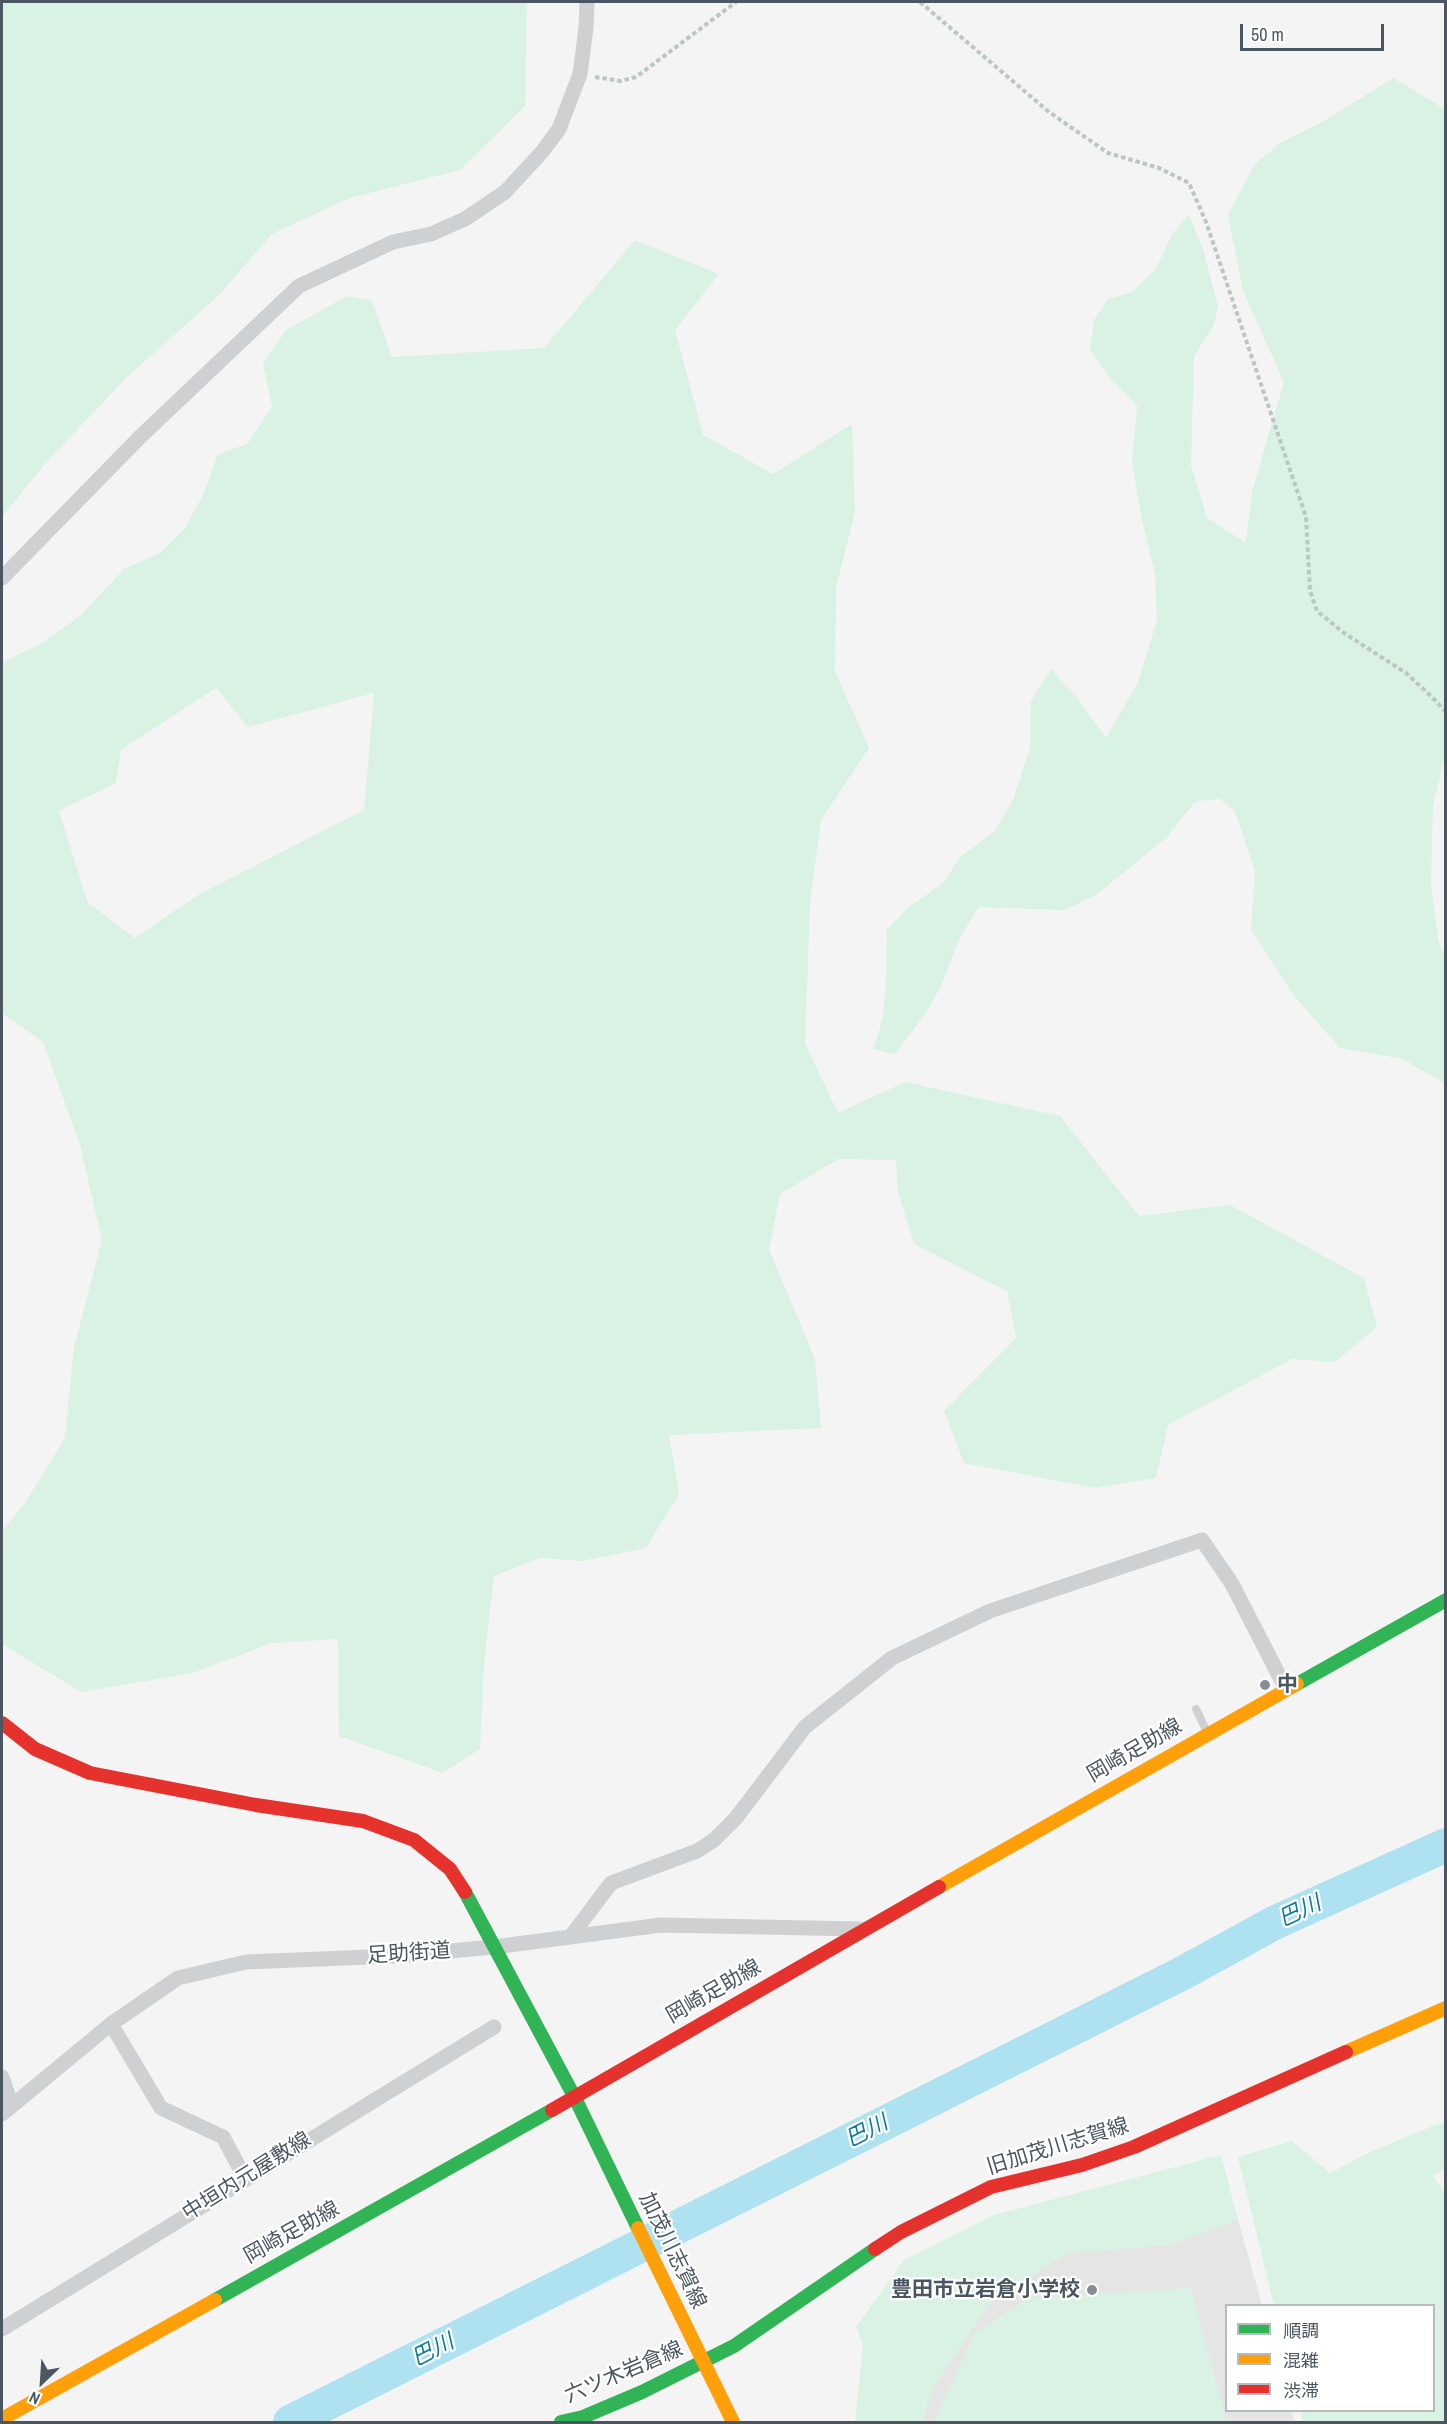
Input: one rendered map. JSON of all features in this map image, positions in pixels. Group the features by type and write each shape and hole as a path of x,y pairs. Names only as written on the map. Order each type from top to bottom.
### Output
{"main road":[{"name":"岡崎足助線","path":"2,2419 434,2178 863,1930 1446,1600"},
{"name":"加茂川志賀線","path":"2,1723 35,1749 90,1773 256,1805 363,1821 414,1840 450,1869 475,1908 575,2098 733,2422"},
{"name":"旧加茂川志賀線","path":"703,2362 734,2346 901,2232 991,2187 1082,2165 1134,2147 1446,2008"},
{"name":"六ツ木岩倉線","path":"561,2422 586,2420 703,2362"}],"street":[{"path":"2,578 140,437 299,286 393,242 430,234 465,219 505,192 542,152 558,129 580,74 587,2"},
{"path":"572,1935 611,1883 697,1851 714,1840 736,1818 805,1727 892,1658 990,1611 1202,1540 1232,1584 1286,1689"},
{"name":"足助街道","path":"6,2109 111,2024 178,1978 246,1962 395,1956 494,1947 661,1925 863,1930"},
{"path":"111,2024 161,2108 223,2137 245,2178"},
{"name":"中垣内元屋敷線","path":"2,2329 494,2027"},
{"path":"2,2077 6,2109"}],"lane":[{"path":"1196,1709 1208,1734"}],"path":[{"path":"580,74 621,81 636,77 736,2"},
{"path":"920,2 1049,112 1108,153 1160,168 1189,183 1206,222 1306,517 1310,591 1317,611 1344,633 1406,674 1446,712"}],"shaded area":[{"name":"豊田市立岩倉小学校","path":"1226,2177 1262,2304 1225,2304 1225,2412 1291,2412 1295,2422 875,2422 935,2275"}],"green space":[{"path":"2,2 527,2 525,106 460,170 350,198 272,234 219,295 127,377 45,464 2,517"},
{"path":"1393,78 1445,109 1446,749 1433,806 1431,885 1438,938 1445,959 1445,1084 1403,1059 1340,1048 1295,997 1251,930 1255,872 1235,811 1220,799 1196,801 1166,838 1096,895 1064,910 979,907 960,937 941,986 926,1013 895,1054 873,1049 884,1005 887,929 908,908 943,883 960,857 994,832 1013,800 1030,748 1031,701 1051,669 1078,699 1106,738 1138,682 1157,620 1155,574 1141,516 1132,462 1137,405 1111,380 1090,350 1094,320 1108,299 1132,292 1156,269 1172,234 1189,214 1203,249 1218,305 1214,325 1194,356 1191,465 1207,518 1246,543 1252,492 1284,382 1243,291 1228,215 1254,165 1280,143 1324,121"},
{"path":"635,240 719,274 675,330 703,435 773,474 852,424 855,512 836,587 835,671 869,748 821,820 810,903 805,1043 838,1113 905,1082 1060,1116 1139,1216 1230,1205 1364,1278 1377,1327 1335,1362 1292,1359 1168,1425 1156,1478 1095,1488 964,1463 944,1411 1016,1338 1007,1291 914,1244 898,1192 896,1160 838,1159 780,1194 769,1249 815,1359 821,1428 669,1435 679,1494 646,1548 582,1561 540,1558 494,1576 484,1663 480,1749 443,1773 339,1736 338,1639 272,1643 193,1673 81,1692 2,1644 2,1531 25,1503 65,1438 74,1347 102,1240 80,1145 43,1042 2,1013 2,662 39,645 80,616 124,569 160,553 185,528 203,495 218,454 247,444 272,407 263,363 286,330 347,296 372,301 392,357 544,348","holes":["216,688 248,727 374,693 364,810 198,895 135,938 88,903 59,811 116,783 121,750"]},
{"path":"1445,2123 1445,2169 1433,2176 1445,2192 1445,2422 1303,2422 1300,2412 1435,2412 1435,2304 1274,2304 1238,2157 1292,2141 1330,2173 1372,2151"},
{"path":"1221,2155 1238,2220 1170,2245 1069,2253 994,2298 936,2383 922,2422 855,2422 863,2345 856,2327 904,2260 994,2215"},
{"path":"1191,2288 1227,2422 936,2422 975,2332 1029,2298"}],"waterway":[{"name":"巴川","path":"290,2422 1181,1974 1274,1923 1446,1845"}],"traffic: fast":[{"path":"1297,1684 1446,1600"},
{"path":"465,1892 575,2098 638,2228"},
{"path":"215,2300 552,2110"},
{"path":"561,2422 583,2417 642,2392 734,2346 875,2249"}],"traffic: slow":[{"path":"939,1887 1297,1684"},
{"path":"1346,2052 1446,2008"},
{"path":"638,2228 733,2422"},
{"path":"2,2419 215,2300"}],"traffic: jam":[{"path":"2,1723 35,1749 90,1773 256,1805 363,1821 414,1840 450,1869 465,1892"},
{"path":"552,2110 939,1887"},
{"path":"875,2249 901,2232 991,2187 1082,2165 1134,2147 1346,2052"}],"place":[{"name":"中","path":"1265,1685"},
{"name":"豊田市立岩倉小学校","path":"1092,2290"}]}
